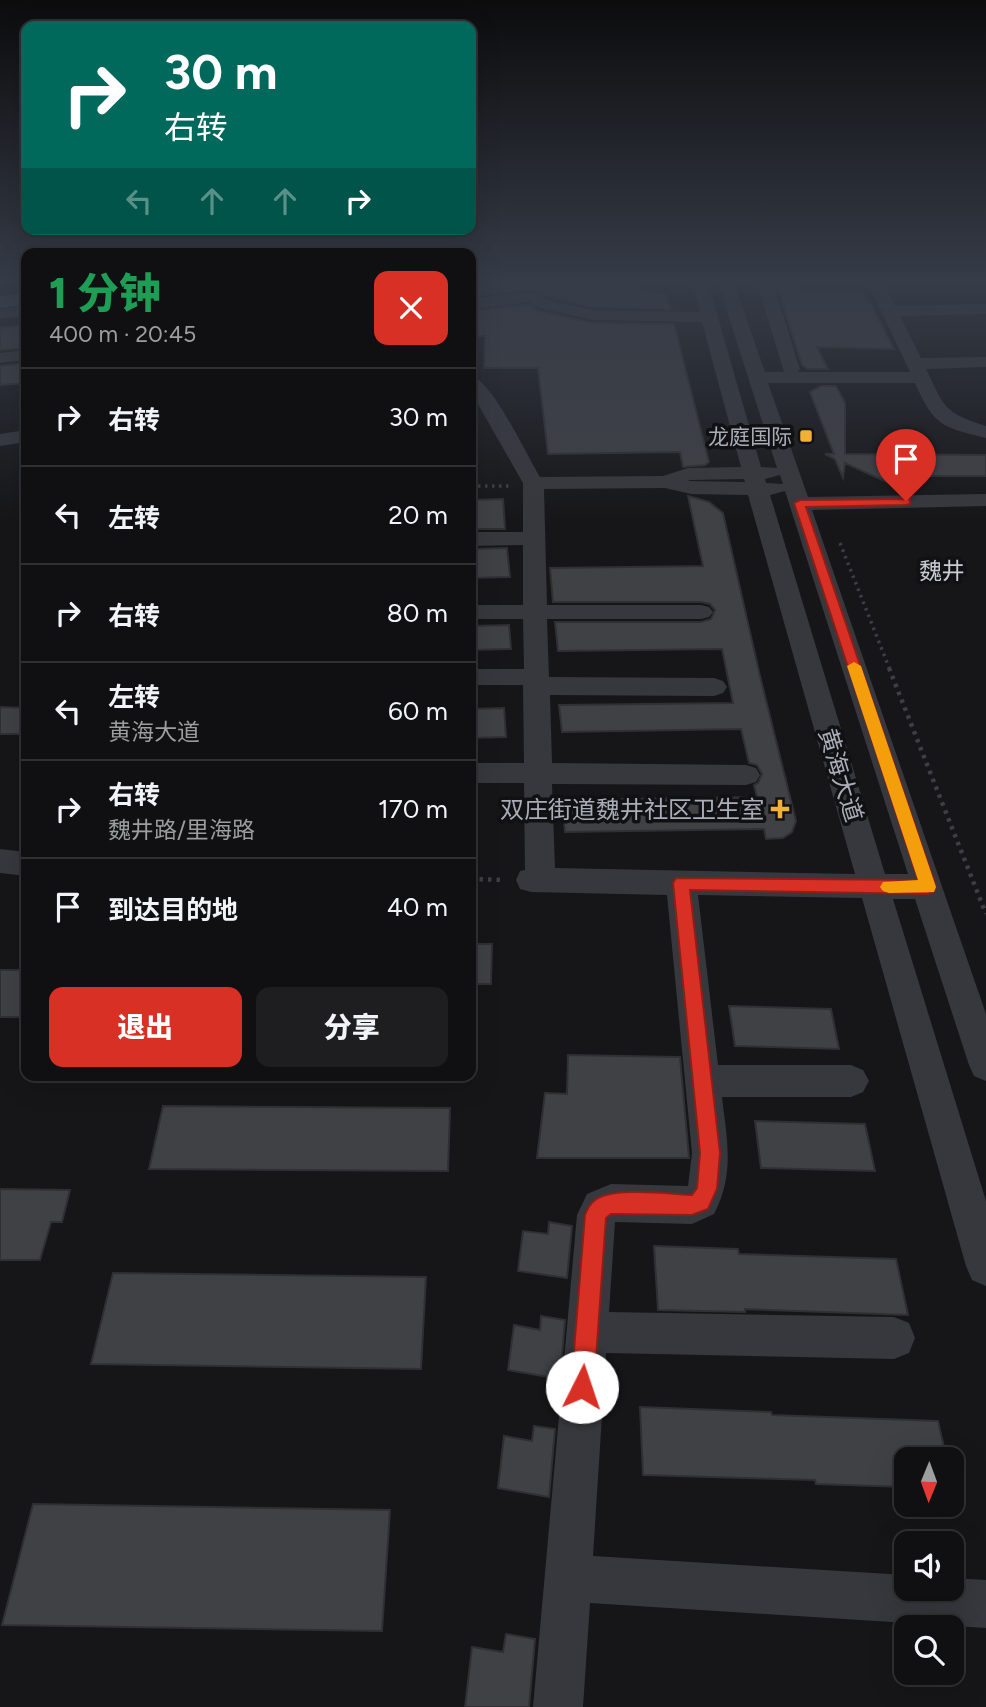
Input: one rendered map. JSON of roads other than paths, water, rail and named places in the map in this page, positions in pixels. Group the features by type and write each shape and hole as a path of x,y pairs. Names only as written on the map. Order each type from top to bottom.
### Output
{"street":[{"name":"黄海大道","path":"722,363 986,1266"},
{"name":"黄海大道","path":"753,363 986,1065"},
{"path":"788,363 790,369"},
{"path":"914,363 937,411 951,421 986,432"},
{"path":"756,373 917,370 980,363"},
{"path":"756,373 790,369 917,370"},
{"path":"476,386 533,485 536,880 928,887"},
{"path":"0,440 21,437"},
{"path":"533,485 665,482 688,474 755,481 794,489 986,500"},
{"path":"476,539 534,538"},
{"path":"476,612 701,612"},
{"path":"476,677 714,687"},
{"path":"476,773 746,775"},
{"path":"0,861 21,863"},
{"path":"558,1707 596,1215 601,1208 611,1203 692,1205 706,1195 710,1153 681,883"},
{"path":"702,1081 851,1081"},
{"path":"586,1332 894,1338"},
{"path":"569,1578 986,1604"}],"place":[{"name":"龙庭国际","path":"806,436"},
{"name":"双庄街道魏井社区卫生室","path":"780,809"}],"district":[{"name":"魏井","path":"942,571"}]}
